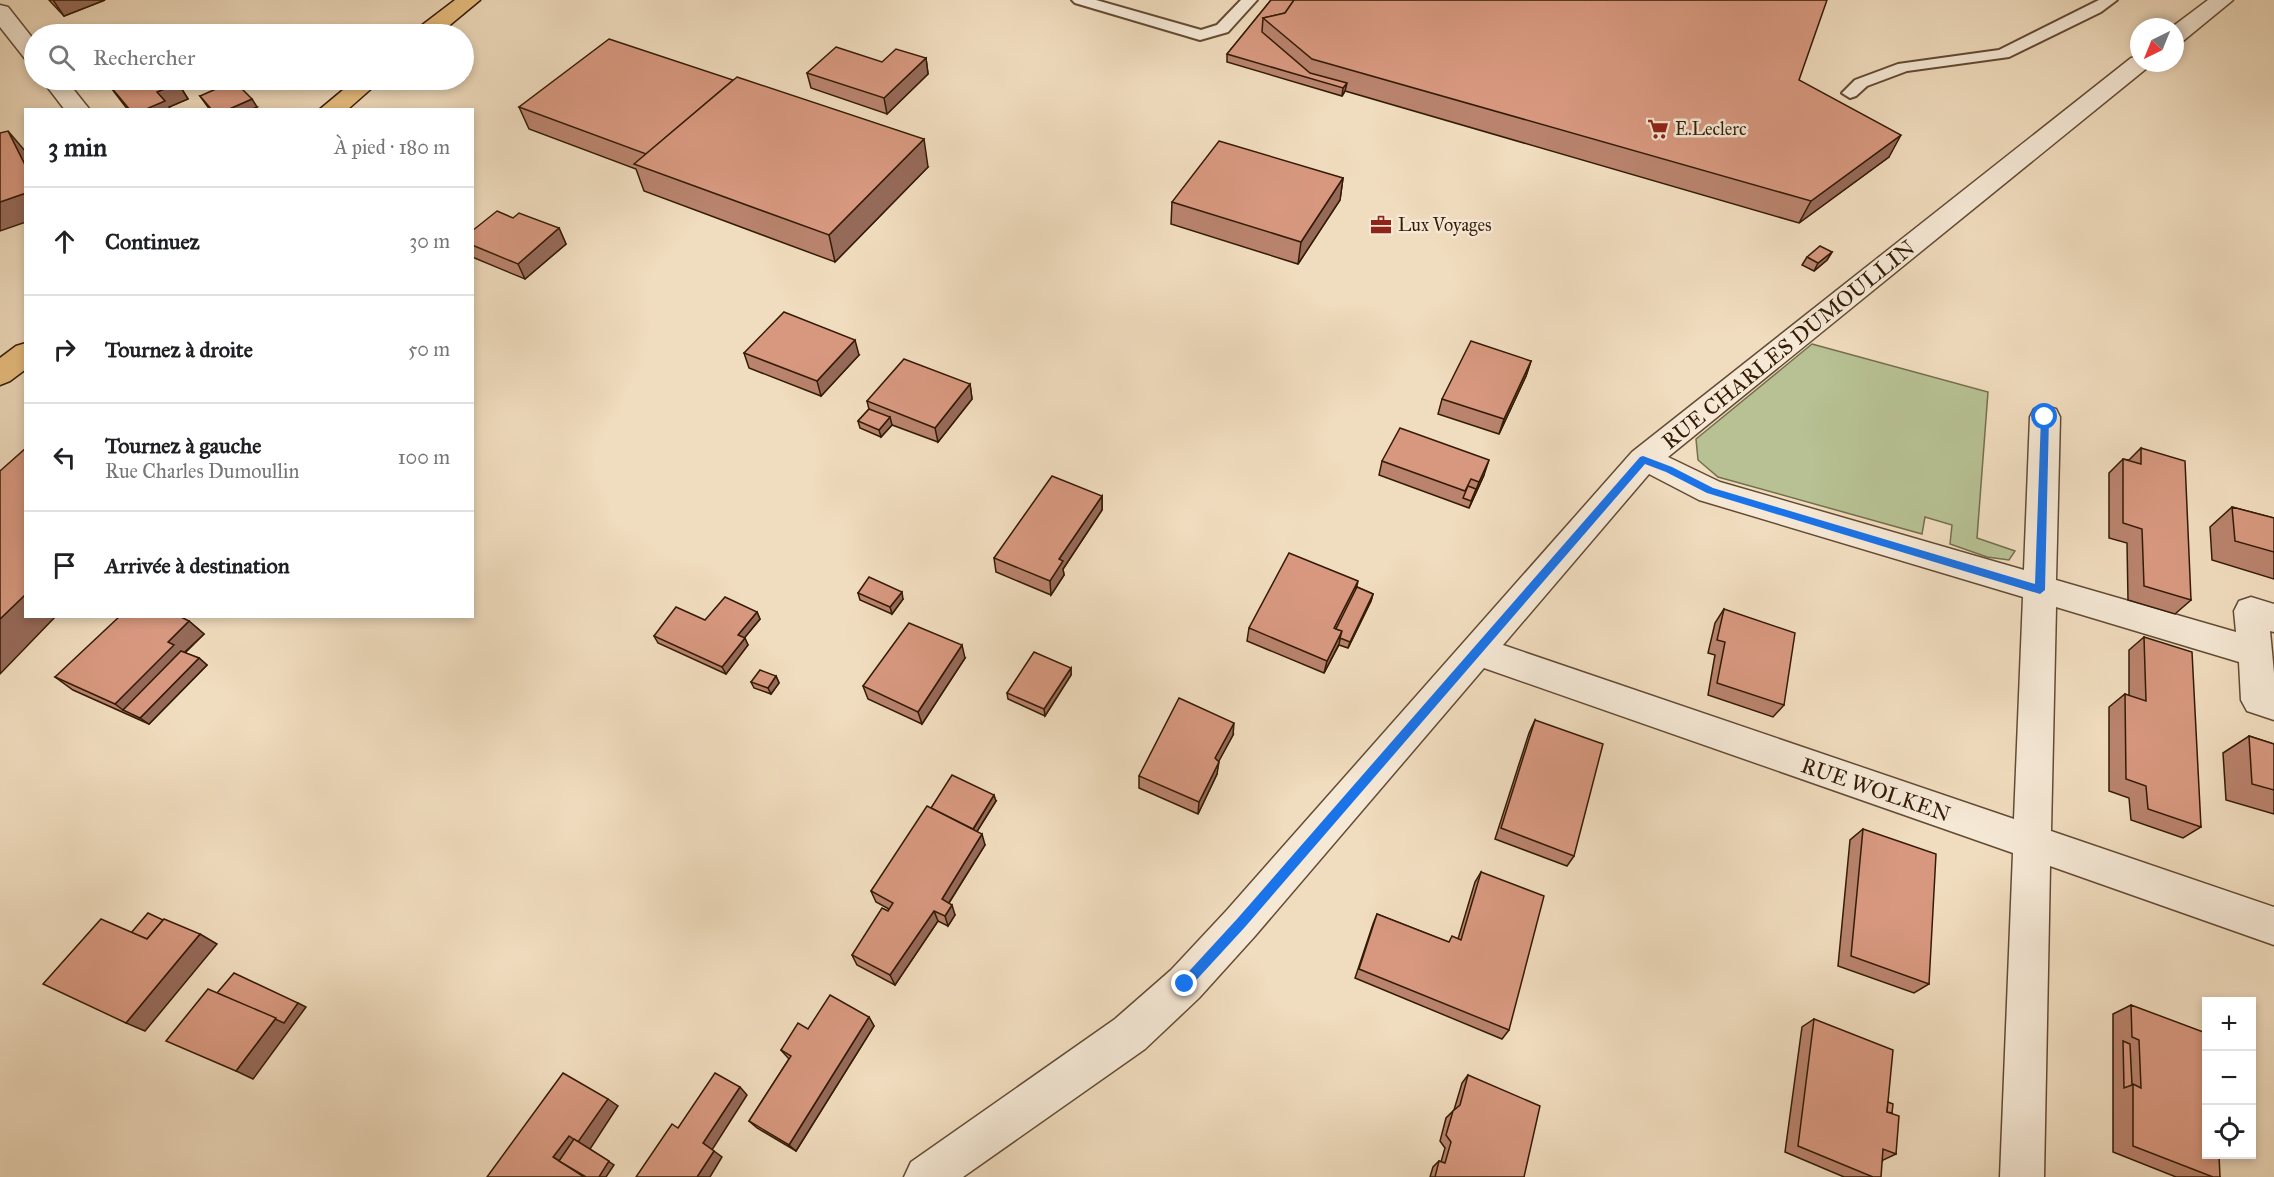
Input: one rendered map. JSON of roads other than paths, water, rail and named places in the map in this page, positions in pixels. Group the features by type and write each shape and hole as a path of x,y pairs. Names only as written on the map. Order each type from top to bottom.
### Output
{"main road":[{"path":"438,24 469,0"},
{"path":"334,108 356,90"},
{"path":"0,374 24,355"}],"street":[{"path":"2184,29 2222,0"},
{"path":"0,12 24,42"},
{"name":"RUE CHARLES DUMOULLIN","path":"926,1177 1130,1034 1185,984 1643,460 2130,70"},
{"path":"62,90 76,108"},
{"path":"2022,1177 2045,417"},
{"path":"1643,460 1669,469 1710,490 2254,652"},
{"path":"2274,618 2251,611 2259,700 2274,705"},
{"name":"RUE WOLKEN","path":"1478,651 2274,926"}],"lane":[{"path":"1080,0 1200,35 1215,34 1225,29 1249,0"},
{"path":"1850,93 1861,83 1904,67 2003,54 2096,9 2109,0"}],"place":[{"name":"E.Leclerc","path":"1658,129"},
{"name":"Lux Voyages","path":"1381,225"}]}
